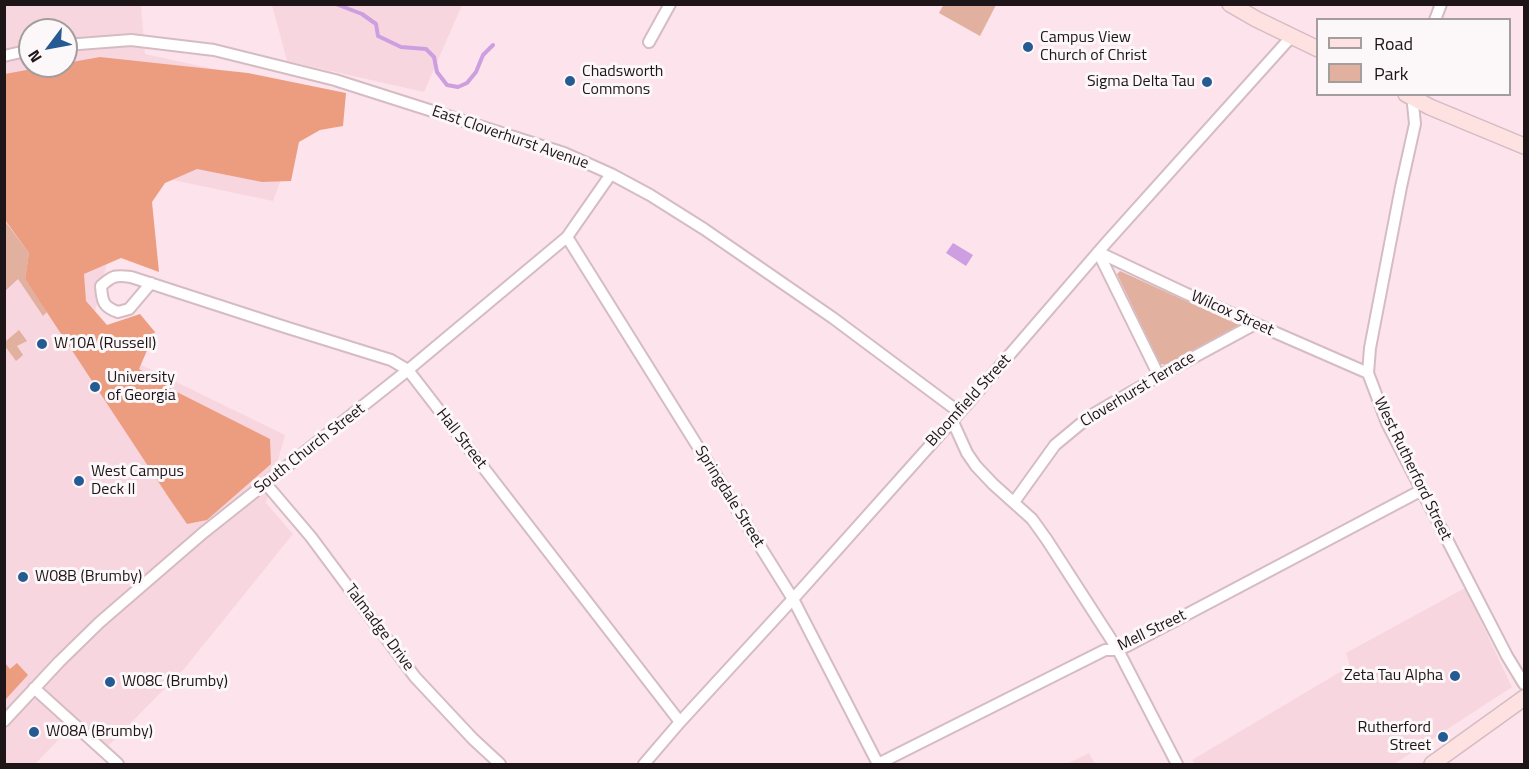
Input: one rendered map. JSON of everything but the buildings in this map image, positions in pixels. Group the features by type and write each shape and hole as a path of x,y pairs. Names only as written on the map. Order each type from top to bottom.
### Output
{"main road":[{"path":"1230,4 1316,49"},
{"path":"1412,96 1430,107 1524,146"},
{"path":"1432,765 1524,698"}],"street":[{"path":"649,42 670,4"},
{"name":"Bloomfield Street","path":"644,765 1292,36"},
{"name":"East Cloverhurst Avenue","path":"78,44 131,40 214,50 335,80 564,153 650,195 704,229 848,328 956,416"},
{"name":"West Rutherford Street","path":"1410,96 1415,124 1370,348 1368,373 1387,423 1507,656 1524,684"},
{"name":"South Church Street","path":"4,721 100,622 227,513 408,370 567,237 611,174"},
{"name":"Springdale Street","path":"567,237 793,599 878,764"},
{"path":"1098,252 1159,376"},
{"name":"Wilcox Street","path":"1098,252 1368,373"},
{"name":"Hall Street","path":"151,283 129,309 118,312 110,309 102,300 101,286 115,275 131,277 151,283 285,327 391,360 408,370 680,722"},
{"name":"Cloverhurst Terrace","path":"1014,502 1055,445 1090,416 1255,324"},
{"path":"956,416 967,453 993,484 1032,519 1118,650 1177,765"},
{"name":"Talmadge Drive","path":"266,484 311,537 415,677 472,739 500,765"},
{"name":"Mell Street","path":"878,764 1105,650 1118,650 1422,490"},
{"path":"34,688 118,765"}],"shaded area":[{"path":"272,4 462,5 424,92 287,61"},
{"name":"University of Georgia","path":"4,5 141,5 145,54 314,91 273,201 130,171 88,339 285,435 266,503 293,534 184,669 106,748 65,733 35,764 4,764"},
{"path":"100,57 248,73 346,93 343,126 320,130 299,142 291,181 262,182 197,169 165,183 152,202 159,272 121,258 84,274 86,301 107,325 140,314 155,332 139,369 173,390 270,439 271,464 207,520 187,524 169,498 25,279 29,253 5,220 5,74 18,72 18,78 78,78 78,61"},
{"path":"953,243 973,255 966,266 946,253"},
{"path":"1465,588 1512,687 1394,764 1195,764 1192,760 1350,666 1346,653"},
{"path":"5,663 10,669 17,663 28,675 5,700"},
{"path":"1089,753 1095,764 1066,764"}],"green space":[{"path":"944,4 996,5 980,36 939,13"},
{"path":"4,220 29,253 25,279 47,312 43,316 18,279 5,291"},
{"path":"1120,271 1239,325 1167,365 1160,364 1117,274"},
{"path":"19,330 27,341 17,346 23,355 16,361 5,346 6,341"}],"waterway":[{"path":"336,4 362,14 376,24 378,36 401,47 426,49 434,57 437,72 447,85 458,87 467,83 476,72 483,55 493,45"}],"place":[{"name":"Campus View Church of Christ","path":"1028,47"},
{"name":"Chadsworth Commons","path":"570,81"},
{"name":"Sigma Delta Tau","path":"1207,82"},
{"name":"W10A (Russell)","path":"42,344"},
{"name":"University of Georgia","path":"95,387"},
{"name":"West Campus Deck II","path":"79,481"},
{"name":"W08B (Brumby)","path":"23,577"},
{"name":"Zeta Tau Alpha","path":"1455,676"},
{"name":"W08C (Brumby)","path":"110,682"},
{"name":"W08A (Brumby)","path":"34,732"},
{"name":"Rutherford Street","path":"1443,737"}]}
